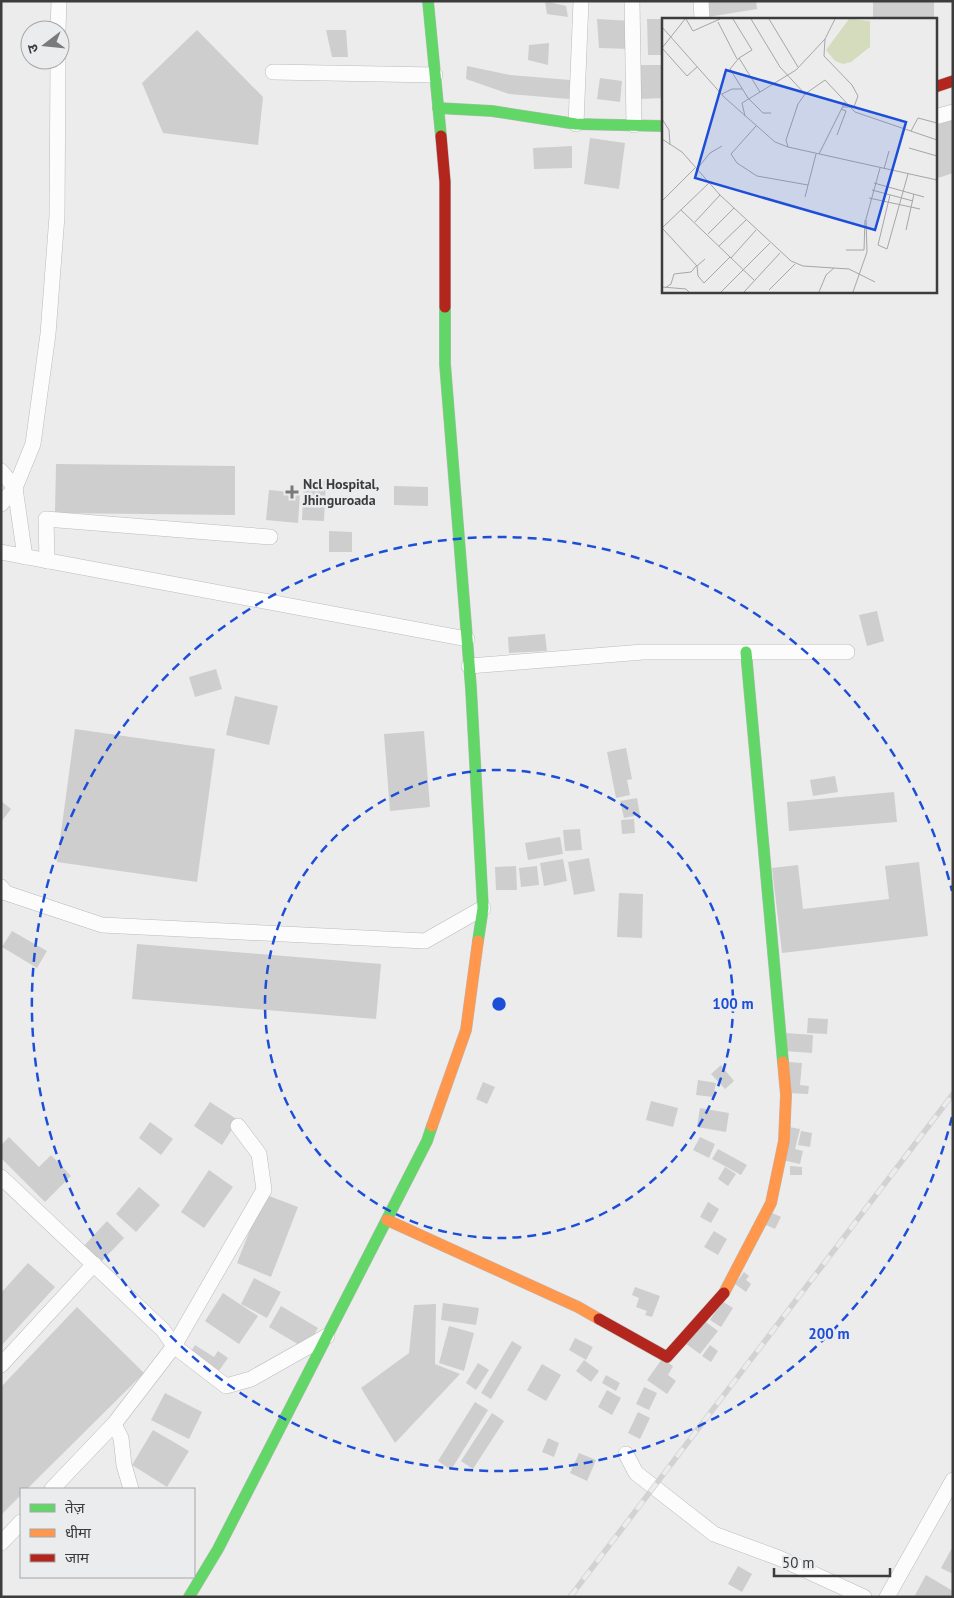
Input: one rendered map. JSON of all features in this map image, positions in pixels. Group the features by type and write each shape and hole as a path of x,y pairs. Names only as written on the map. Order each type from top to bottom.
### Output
{"street":[{"path":"58,20 59,1"},
{"path":"189,1597 199,1566 218,1549 427,1142 466,1030 482,908 469,666 446,364 445,182 428,1"},
{"path":"576,124 581,1"},
{"path":"632,1 634,125"},
{"path":"702,1 702,18"},
{"path":"1,504 15,488 33,444 48,334 57,216 58,70"},
{"path":"273,72 435,75"},
{"path":"936,87 953,81"},
{"path":"438,108 492,111 576,124 662,126"},
{"path":"936,118 953,112"},
{"path":"1,471 15,488 25,557"},
{"path":"47,561 46,519 270,537"},
{"path":"1,552 467,639"},
{"path":"469,666 643,652 847,652"},
{"path":"387,1220 578,1307 667,1357 726,1291 770,1203 784,1141 786,1095 746,652"},
{"path":"3,894 102,925 425,941 482,908"},
{"path":"53,1488 114,1424 174,1346 264,1190 259,1154 238,1126"},
{"path":"1,1177 163,1330 174,1346 226,1386 251,1379 328,1336"},
{"path":"1,1365 94,1264"},
{"path":"114,1424 121,1438 124,1465 132,1488"},
{"path":"626,1454 636,1473 714,1534 779,1558 864,1597"},
{"path":"887,1597 953,1480"},
{"path":"1,1543 20,1523"}],"building":[{"path":"545,1 566,6 568,17 547,14"},
{"path":"708,1 756,1 757,9 708,17"},
{"path":"873,1 934,1 934,18 873,18"},
{"path":"597,19 632,21 632,49 599,48"},
{"path":"647,19 662,19 662,55 648,55"},
{"path":"197,30 263,97 258,145 163,133 142,83"},
{"path":"326,30 346,30 348,57 332,57"},
{"path":"549,43 548,65 528,60 529,45"},
{"path":"639,65 662,65 662,98 640,99"},
{"path":"467,66 510,75 570,80 569,99 509,94 466,79"},
{"path":"600,78 622,81 620,102 597,99"},
{"path":"953,120 953,173 936,179 936,125"},
{"path":"590,138 625,143 619,189 584,184"},
{"path":"572,146 572,168 534,169 533,148"},
{"path":"56,464 235,466 235,515 55,513"},
{"path":"304,480 326,481 324,521 302,520"},
{"path":"394,486 428,487 428,506 394,505"},
{"path":"269,490 300,493 298,523 266,520"},
{"path":"329,531 352,532 352,552 329,552"},
{"path":"877,611 884,641 867,646 859,615"},
{"path":"545,634 547,651 509,653 508,637"},
{"path":"216,669 222,689 195,697 189,677"},
{"path":"235,696 278,706 269,745 226,735"},
{"path":"75,729 215,749 197,882 57,862"},
{"path":"424,731 430,807 390,811 384,734"},
{"path":"626,748 632,779 627,780 630,795 616,798 607,752"},
{"path":"835,776 838,792 813,796 810,780"},
{"path":"894,792 897,822 789,831 787,802"},
{"path":"637,798 640,815 624,818 620,801"},
{"path":"1,801 11,809 1,822"},
{"path":"634,819 635,833 622,834 621,820"},
{"path":"580,829 582,850 565,851 563,830"},
{"path":"560,837 563,854 528,860 525,843"},
{"path":"589,858 595,891 574,895 568,862"},
{"path":"563,859 567,881 544,886 540,863"},
{"path":"919,862 928,936 782,953 772,868 798,865 803,909 889,899 885,866"},
{"path":"516,866 517,890 496,890 495,867"},
{"path":"537,866 539,885 521,887 519,868"},
{"path":"619,893 643,894 642,938 617,937"},
{"path":"12,931 47,951 37,968 2,947"},
{"path":"137,944 381,964 376,1019 132,999"},
{"path":"808,1018 828,1019 827,1034 807,1033"},
{"path":"785,1033 813,1035 812,1053 784,1051"},
{"path":"789,1062 802,1063 800,1085 809,1086 808,1094 787,1093"},
{"path":"721,1065 734,1081 725,1089 711,1074"},
{"path":"698,1080 716,1083 713,1097 696,1095"},
{"path":"483,1082 495,1087 487,1104 476,1099"},
{"path":"651,1101 678,1108 673,1127 646,1120"},
{"path":"210,1102 238,1120 222,1145 194,1126"},
{"path":"700,1108 729,1113 726,1132 697,1127"},
{"path":"150,1122 173,1139 161,1155 139,1138"},
{"path":"789,1127 800,1129 795,1149 803,1151 800,1164 782,1160"},
{"path":"801,1131 812,1133 810,1147 798,1145"},
{"path":"9,1137 39,1167 51,1155 71,1176 45,1202 1,1158 1,1145"},
{"path":"700,1137 715,1144 709,1158 693,1150"},
{"path":"718,1149 747,1165 741,1175 712,1159"},
{"path":"790,1166 802,1167 802,1175 790,1175"},
{"path":"725,1167 736,1174 728,1186 718,1179"},
{"path":"209,1170 233,1187 204,1228 181,1212"},
{"path":"139,1187 160,1205 136,1232 116,1214"},
{"path":"264,1194 298,1207 271,1277 237,1263"},
{"path":"708,1202 719,1209 711,1223 700,1217"},
{"path":"770,1212 781,1217 775,1229 764,1224"},
{"path":"107,1221 124,1238 99,1264 82,1248"},
{"path":"714,1231 727,1239 718,1255 704,1247"},
{"path":"28,1263 55,1287 1,1346 1,1293"},
{"path":"744,1272 749,1276 746,1280 751,1284 746,1292 735,1284"},
{"path":"254,1278 281,1292 267,1318 241,1304"},
{"path":"635,1287 660,1296 652,1317 645,1315 647,1311 636,1307 639,1298 632,1295"},
{"path":"223,1293 258,1316 239,1344 205,1321"},
{"path":"722,1301 733,1308 721,1327 710,1320"},
{"path":"443,1303 479,1308 476,1325 441,1320"},
{"path":"436,1304 435,1364 460,1374 395,1443 361,1388 409,1353 414,1305"},
{"path":"281,1306 318,1328 306,1349 269,1327"},
{"path":"77,1307 144,1373 28,1488 20,1488 20,1496 1,1515 1,1387"},
{"path":"703,1320 718,1331 700,1354 685,1343"},
{"path":"449,1326 474,1333 464,1371 439,1363"},
{"path":"575,1338 593,1347 586,1360 569,1350"},
{"path":"512,1341 522,1347 491,1399 481,1393"},
{"path":"195,1345 214,1357 218,1351 228,1358 218,1372 190,1353"},
{"path":"710,1345 718,1351 711,1362 702,1356"},
{"path":"662,1359 673,1366 668,1375 676,1381 667,1394 647,1380"},
{"path":"584,1360 599,1371 591,1382 576,1371"},
{"path":"478,1363 489,1370 476,1390 466,1383"},
{"path":"542,1364 561,1375 546,1401 527,1390"},
{"path":"606,1375 620,1383 616,1391 602,1383"},
{"path":"644,1387 657,1393 649,1410 636,1404"},
{"path":"607,1390 621,1398 612,1415 598,1407"},
{"path":"165,1393 202,1412 189,1439 151,1420"},
{"path":"475,1402 488,1410 451,1470 438,1461"},
{"path":"638,1412 650,1418 640,1439 628,1433"},
{"path":"492,1413 504,1421 473,1469 461,1461"},
{"path":"153,1430 189,1451 167,1487 132,1465"},
{"path":"548,1438 559,1443 554,1457 542,1452"},
{"path":"579,1453 596,1460 587,1481 570,1473"},
{"path":"953,1546 953,1574 941,1568"},
{"path":"738,1566 752,1574 742,1592 728,1584"},
{"path":"926,1575 953,1591 953,1597 914,1597"}],"railway":[{"path":"570,1597 953,1094"}],"traffic: fast":[{"path":"428,1 441,136"},
{"path":"438,108 492,111 576,124 662,126"},
{"path":"445,307 445,364 471,688 483,908 478,941"},
{"path":"746,652 783,1062"},
{"path":"189,1597 218,1549 427,1141 432,1126"}],"traffic: slow":[{"path":"432,1126 466,1030 478,941"},
{"path":"724,1293 771,1203 784,1141 786,1095 783,1062"},
{"path":"387,1220 578,1307 599,1319"}],"traffic: jam":[{"path":"936,87 953,81"},
{"path":"441,136 445,182 445,307"},
{"path":"599,1319 667,1357 724,1293"}],"place":[{"name":"Ncl Hospital, Jhinguroada","path":"292,492"}]}
